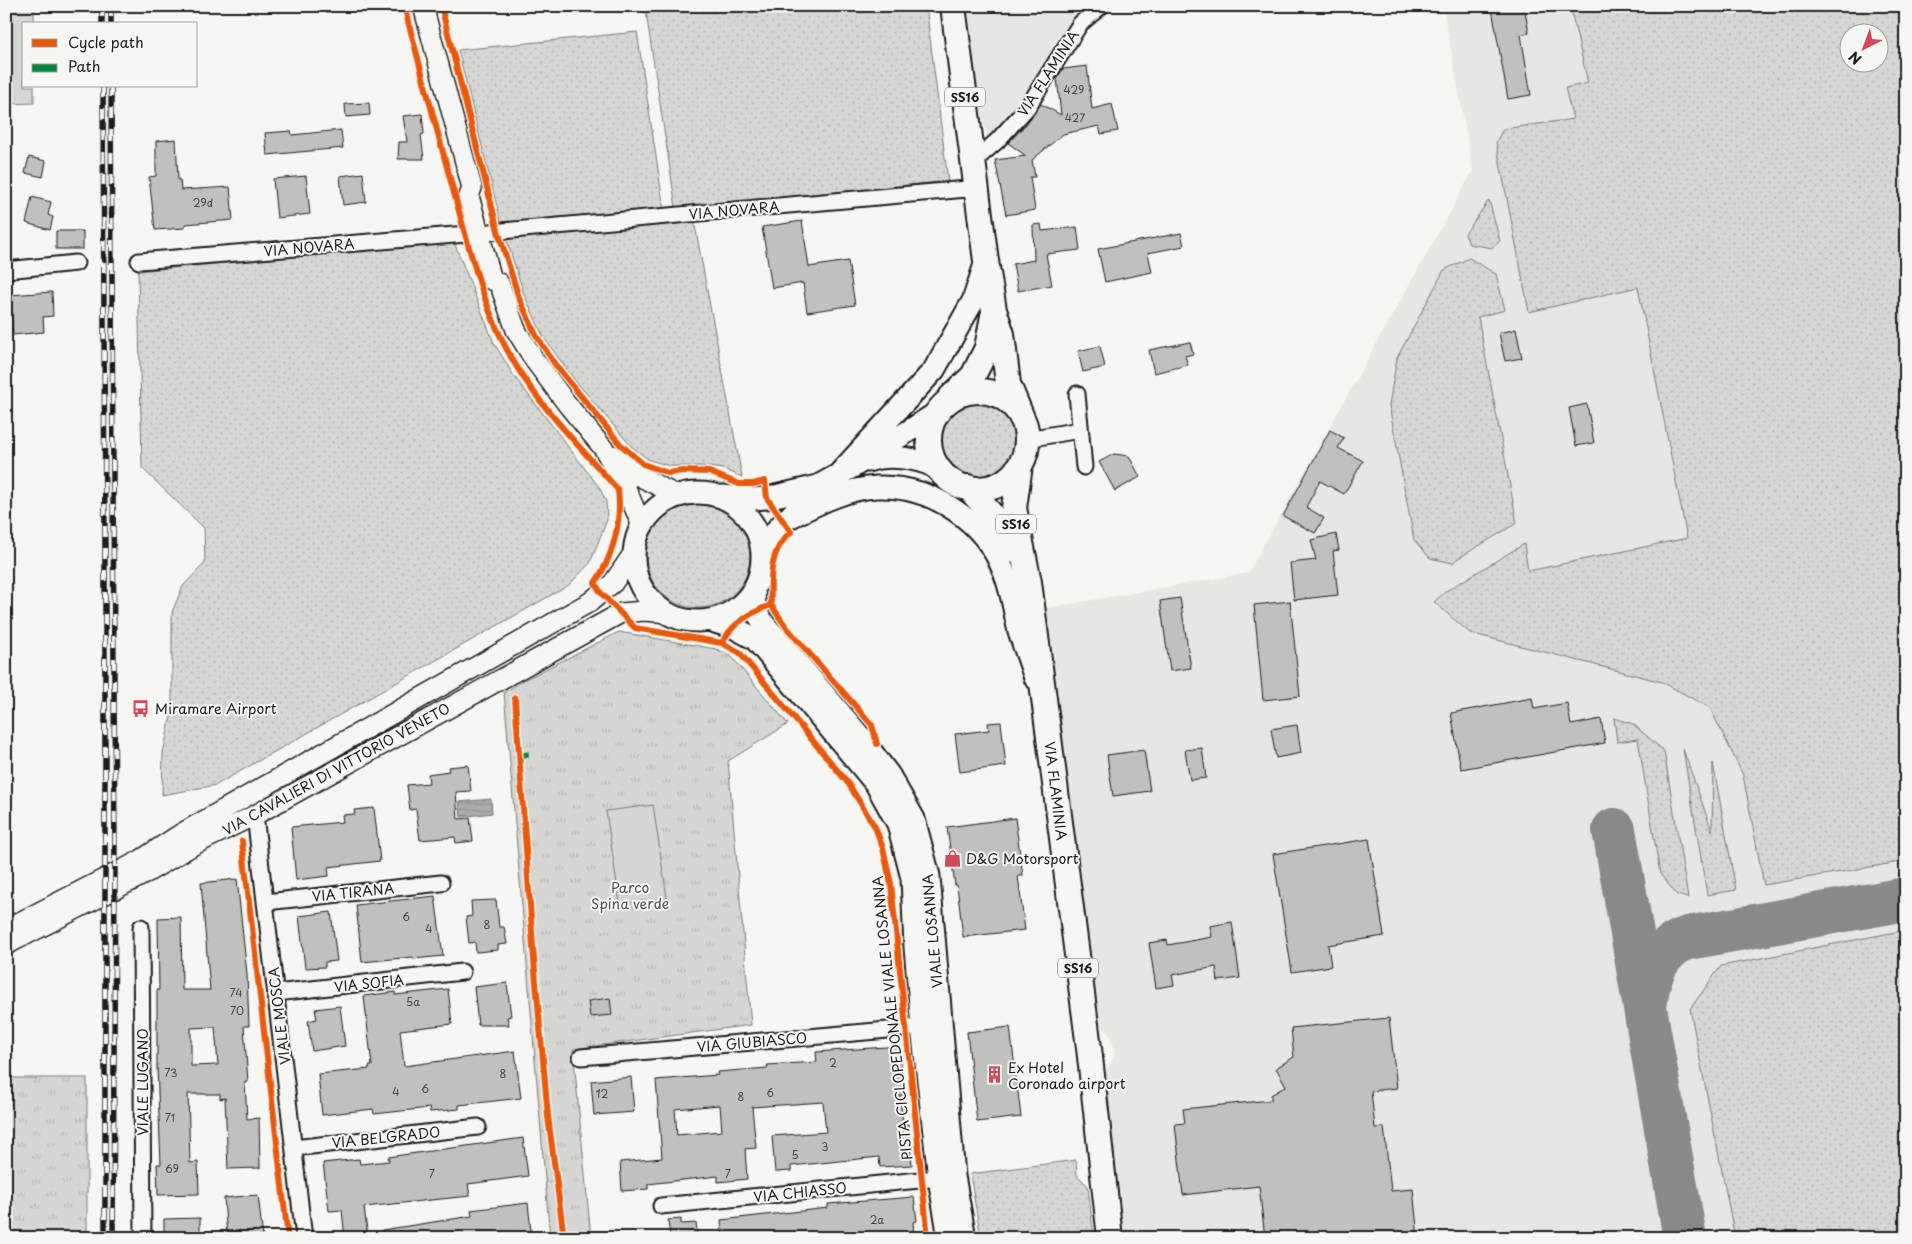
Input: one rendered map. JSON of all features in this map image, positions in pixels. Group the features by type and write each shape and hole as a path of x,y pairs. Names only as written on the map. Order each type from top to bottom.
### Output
{"main road":[{"name":"SS16","path":"953,6 994,310 1002,334 1008,384 1026,432"},
{"path":"762,551 778,528 828,481 934,370 973,302 986,261"},
{"path":"856,466 941,407 962,393 981,391 991,392 1008,401 1016,408 1026,432 1024,457 1020,465 1001,483 985,488 968,487 950,480 932,457 929,438 930,429 941,407 973,376 987,348 994,310"},
{"path":"714,495 754,500 773,497 828,481 875,458 894,457 926,463 943,473"},
{"name":"VIA FLAMINIA","path":"1020,465 1014,508 1029,582 1089,1048 1110,1238"},
{"path":"791,516 835,497 876,487 904,488 925,494 958,511 984,536 1004,572 1020,632 1045,705"},
{"path":"968,487 1007,533 1029,582"},
{"name":"VIA CAVALIERI DI VITTORIO VENETO","path":"690,493 714,495 735,504 747,516 756,530 762,551 762,564 754,588 739,606 719,617 708,620 688,620 669,613 650,598 643,588 635,564 634,551 642,526 657,508 678,496 690,493"},
{"name":"VIALE LOSANNA","path":"754,588 755,610 765,625 859,735 890,775 914,819 929,876 954,1176 965,1238"},
{"name":"VIALE LOSANNA","path":"708,620 734,628 755,639 876,784 898,824 912,878 915,948 922,1028 939,1178 949,1238"}],"street":[{"path":"423,6 472,188 470,196 485,232 492,280 499,283 516,330 535,361 566,404 604,449 626,488 642,526"},
{"name":"VIA FLAMINIA","path":"974,161 997,141 1027,108 1080,24 1101,6"},
{"name":"VIA NOVARA","path":"139,261 978,188"},
{"path":"6,270 76,263"},
{"path":"1076,394 1084,467"},
{"path":"1026,432 1080,430"},
{"path":"604,449 639,476 678,496"},
{"name":"VIA CAVALIERI DI VITTORIO VENETO","path":"6,929 139,861 182,833 590,602 613,583 634,551"},
{"name":"VIA CAVALIERI DI VITTORIO VENETO","path":"6,945 141,876 192,846 255,815 621,613 644,611 669,613"},
{"name":"VIALE MOSCA","path":"248,796 255,815 304,1238"},
{"name":"VIA TIRANA","path":"266,902 441,883"},
{"name":"VIALE LUGANO","path":"141,927 143,1238"},
{"name":"VIA SOFIA","path":"276,993 462,972"},
{"name":"VIA GIUBIASCO","path":"581,1056 922,1028"},
{"name":"VIA BELGRADO","path":"294,1148 478,1127"},
{"name":"VIA CHIASSO","path":"661,1206 939,1178"}],"shaded area":[{"path":"966,6 1087,6 1073,17 1017,110 989,140 980,109"},
{"path":"1443,6 1906,6 1906,1238 1123,1238 1101,1080 1115,1055 1110,1035 1097,1022 1046,608 1248,573 1473,171"},
{"path":"491,799 492,813 461,817 459,802"}],"green space":[{"path":"6,6 34,6 34,22 22,22 22,88 34,88 34,103 6,104"},
{"path":"645,6 926,6 948,181 676,208"},
{"path":"1570,6 1880,6 1906,16 1906,861 1764,885 1743,775 1710,708 1662,682 1470,633 1434,602 1446,591 1524,544 1528,571 1687,538 1638,287 1529,312 1496,142 1503,129 1573,119 1565,88 1588,83"},
{"path":"637,32 664,209 501,223 458,50"},
{"path":"1489,200 1500,241 1492,248 1469,244 1465,234"},
{"path":"694,220 742,477 723,469 702,466 670,466 649,460 631,446 574,379 544,338 524,294 505,235"},
{"path":"454,242 494,343 514,376 599,487 606,501 607,520 590,563 569,585 216,785 162,795 163,753 172,712 172,612 183,586 205,563 204,528 142,468 138,271"},
{"path":"1469,258 1496,274 1505,310 1478,317 1517,523 1453,563 1430,558 1414,540 1389,405 1397,358 1444,270"},
{"path":"971,402 985,402 999,408 1009,418 1015,432 1015,446 1009,460 999,470 985,476 971,476 957,470 947,460 941,446 941,432 947,418 957,408"},
{"path":"698,504 718,508 727,513 741,527 746,536 750,556 746,576 741,585 727,599 718,604 698,608 678,604 669,599 655,585 650,576 646,556 650,536 655,527 669,513 678,508"},
{"name":"Parco Spina verde","path":"619,632 716,649 730,655 788,724 728,761 751,1025 573,1049 591,1238 550,1238 504,692"},
{"path":"1614,718 1633,724 1664,751 1688,898 1677,895 1660,874 1638,739 1617,742"},
{"path":"1683,749 1712,831 1713,763 1736,890 1707,895"},
{"path":"653,805 667,898 620,904 606,811"},
{"path":"1906,930 1906,1238 1735,1238 1690,1009 1721,966"},
{"path":"6,1078 87,1078 87,1238 6,1238"},
{"path":"1076,1160 1077,1175 1088,1186 1094,1238 981,1238 970,1174"}],"building":[{"path":"1524,6 1529,33 1521,35 1531,95 1508,99 1492,9"},
{"path":"1087,66 1092,109 1112,104 1118,131 1101,134 1099,126 1063,134 1032,160 1035,177 1030,177 1035,210 1006,215 995,160 1026,156 1008,143 1027,123 1041,104 1061,115 1057,78 1063,69"},
{"path":"369,103 370,115 346,117 345,104"},
{"path":"422,114 424,134 421,135 424,159 398,159 399,142 407,142 403,116"},
{"path":"341,130 343,148 267,155 265,133 291,131 292,135"},
{"path":"176,139 178,180 180,180 181,190 230,187 233,220 185,224 185,228 155,230 149,177 156,176 156,141"},
{"path":"29,157 46,161 43,177 25,173"},
{"path":"363,173 366,202 343,205 340,176"},
{"path":"306,176 310,214 277,218 273,179"},
{"path":"32,197 51,202 48,215 53,217 50,230 26,223"},
{"path":"802,221 809,267 848,261 855,305 807,312 803,283 772,288 762,227"},
{"path":"1041,224 1042,231 1077,227 1080,250 1046,254 1052,285 1018,291 1013,264 1034,260 1033,225"},
{"path":"56,231 83,231 83,249 56,249"},
{"path":"1181,233 1184,246 1148,253 1152,272 1105,282 1098,249"},
{"path":"52,292 53,316 43,317 44,332 13,335 10,295"},
{"path":"1516,329 1522,358 1505,361 1499,333"},
{"path":"1190,342 1193,354 1185,356 1188,365 1154,373 1149,350"},
{"path":"1100,346 1105,367 1083,372 1078,351"},
{"path":"1587,404 1594,443 1576,446 1569,408"},
{"path":"1330,430 1344,438 1338,448 1363,461 1344,494 1320,481 1306,507 1324,518 1315,533 1283,516"},
{"path":"1114,454 1129,456 1140,477 1115,491 1099,462"},
{"path":"1336,534 1339,550 1333,551 1338,595 1294,600 1290,563 1316,560 1311,540"},
{"path":"1180,598 1191,668 1170,671 1160,601"},
{"path":"1290,601 1300,696 1263,700 1254,605"},
{"path":"1532,698 1534,709 1567,703 1571,725 1601,719 1605,743 1461,769 1451,713"},
{"path":"1001,722 1006,766 960,772 955,734 989,730 988,723"},
{"path":"1297,725 1301,753 1276,758 1271,729"},
{"path":"1202,748 1206,778 1190,780 1185,750"},
{"path":"1144,750 1150,791 1113,796 1107,755"},
{"path":"468,765 471,791 456,792 458,819 470,818 473,841 456,843 455,837 420,840 416,809 410,810 407,785 429,783 428,774 449,771 448,767"},
{"path":"374,808 380,861 328,867 329,876 296,880 291,827 343,822 342,815 355,814 354,810"},
{"path":"1015,818 1023,876 1018,876 1025,930 963,937 957,885 955,885 947,827"},
{"path":"1369,839 1384,936 1328,945 1331,966 1292,972 1273,854"},
{"path":"237,879 247,974 249,1026 244,1026 248,1082 245,1082 247,1119 259,1118 260,1168 228,1169 225,1098 220,1099 220,1094 188,1094 190,1163 198,1162 199,1194 158,1195 157,1164 161,1164 157,1067 158,918 181,917 182,990 210,990 201,883","holes":["215,1027 218,1065 191,1066 191,1028"]},
{"path":"435,896 443,956 362,962 356,905"},
{"path":"496,900 499,927 504,927 507,944 498,945 498,950 476,952 475,942 469,943 466,917 472,916 471,901"},
{"path":"331,912 337,961 325,962 325,967 305,968 299,916"},
{"path":"1232,922 1240,978 1218,981 1216,967 1172,975 1174,985 1156,988 1149,943 1167,940 1168,945 1212,937 1210,926"},
{"path":"507,983 511,1016 507,1017 509,1025 478,1025 474,987"},
{"path":"448,989 452,1024 400,1030 404,1066 515,1051 521,1098 459,1105 459,1109 430,1112 429,1108 374,1114 373,1109 322,1115 318,1074 369,1069 369,1066 372,1066 364,996 395,992 395,995"},
{"path":"610,998 612,1015 590,1017 588,1001"},
{"path":"340,1006 345,1046 312,1051 308,1021 317,1019 315,1009"},
{"path":"1389,1018 1397,1088 1371,1091 1375,1128 1384,1127 1391,1191 1413,1189 1418,1238 1265,1238 1259,1186 1183,1195 1175,1124 1185,1123 1183,1109 1271,1100 1271,1095 1286,1086 1276,1068 1294,1057 1291,1028"},
{"name":"Ex Hotel Coronado airport","path":"1010,1027 1021,1117 977,1122 967,1032"},
{"path":"900,1046 903,1095 900,1095 903,1124 908,1124 912,1165 880,1167 879,1157 791,1166 791,1171 775,1172 772,1136 826,1132 823,1102 752,1107 756,1148 745,1149 747,1179 718,1182 718,1176 648,1184 648,1189 622,1191 620,1162 662,1158 656,1080 718,1075 717,1072 768,1068 767,1065 817,1062 816,1052","holes":["720,1105 722,1131 677,1135 675,1109"]},
{"path":"631,1077 634,1112 594,1115 591,1081"},
{"path":"523,1138 528,1176 468,1184 470,1196 364,1207 368,1238 345,1238 342,1210 329,1211 323,1163 359,1159 360,1164 389,1161 388,1157"},
{"path":"258,1195 263,1238 227,1238 224,1198"},
{"path":"914,1197 917,1221 913,1222 914,1238 723,1238 721,1220 828,1208 828,1204"},
{"path":"528,1203 531,1231 479,1238 382,1238 382,1230 472,1216 471,1210"},
{"path":"200,1218 200,1238 164,1238 164,1219"},
{"path":"681,1219 681,1224 696,1223 698,1238 670,1238 668,1220"}],"taxiway":[{"path":"1614,830 1685,1238"},
{"path":"1645,1007 1646,996 1656,965 1669,949 1688,938 1906,899"}],"railway":[{"path":"102,6 102,22"},
{"path":"111,6 111,22"},
{"path":"103,88 105,1238"},
{"path":"111,88 115,868 113,1238"}],"marked path":[{"path":"519,756 532,753"}],"cycle path":[{"name":"PISTA CICLOPEDONALE VIALE LOSANNA","path":"404,6 472,259 486,302 504,344 537,397 618,490 619,514 615,539 607,562 595,583 601,593 635,628 722,643 739,652 848,783 875,827 883,848 891,884 928,1238"},
{"path":"441,6 498,231 519,298 536,335 554,363 620,444 643,464 668,473 683,471 709,472 739,484 753,484 765,481 767,498 791,532 778,547 772,566 771,605 787,628 872,725 877,744"},
{"path":"722,643 736,624 771,605"},
{"path":"515,698 534,960 548,1116 564,1238"},
{"path":"242,841 288,1238"}],"place":[{"name":"Miramare Airport","path":"141,708"},
{"name":"D&G Motorsport","path":"952,858"},
{"name":"Ex Hotel Coronado airport","path":"994,1075"}]}
